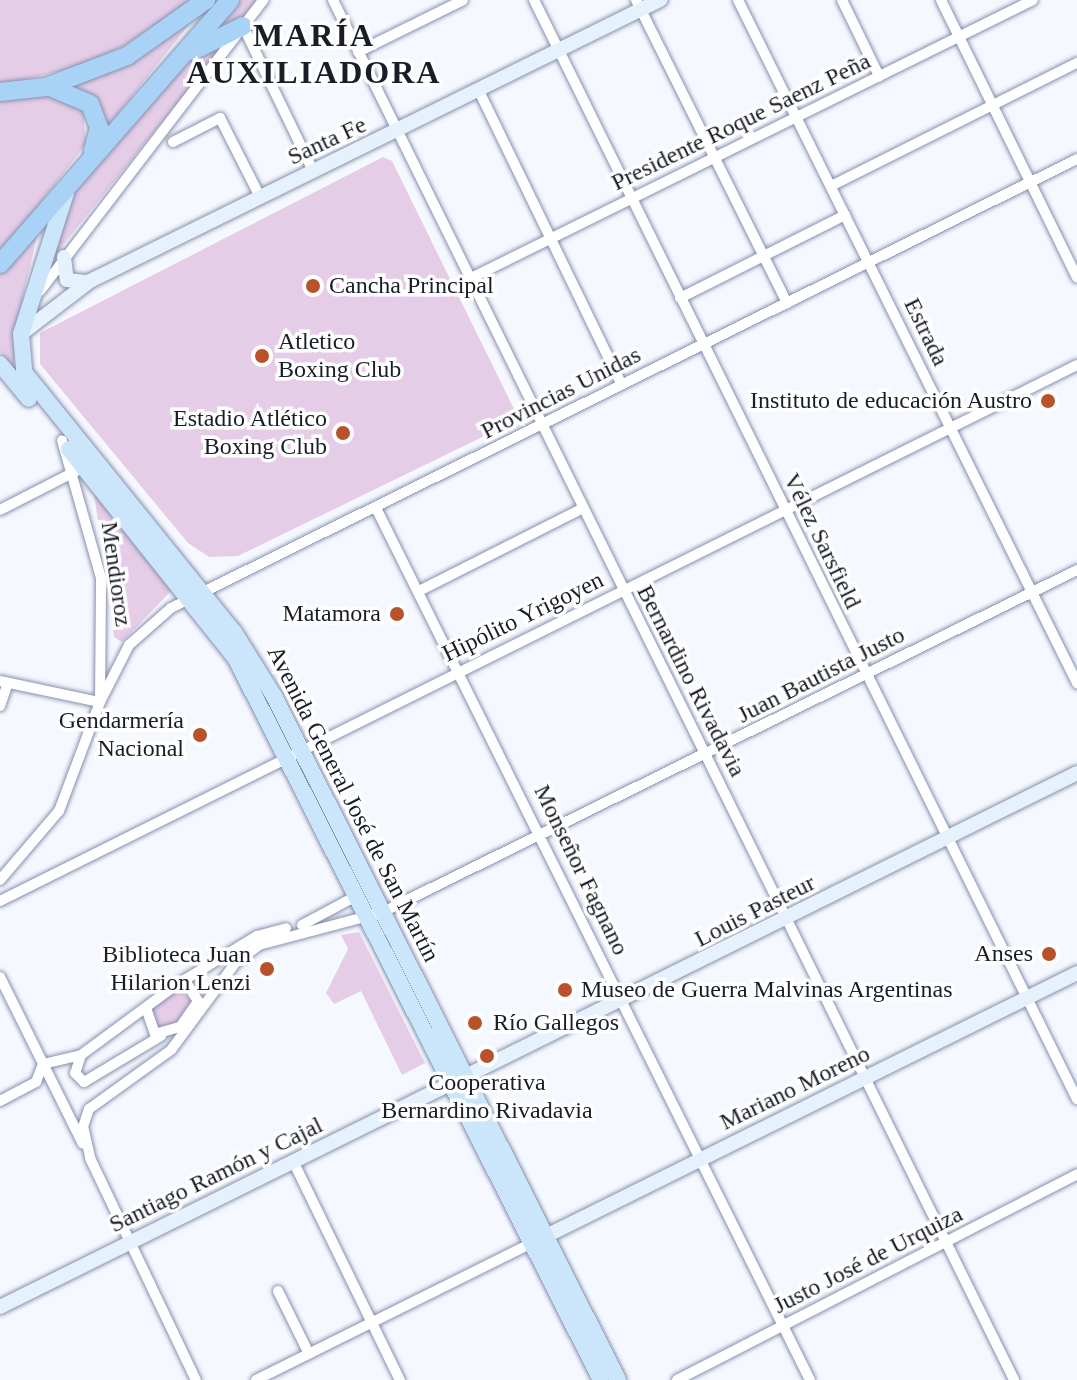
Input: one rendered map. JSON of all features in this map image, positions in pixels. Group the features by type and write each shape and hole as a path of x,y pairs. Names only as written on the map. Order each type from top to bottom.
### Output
{"highway":[{"path":"0,92 46,87 149,44 206,0"},
{"path":"0,264 66,192 88,161 230,0"},
{"path":"171,67 243,26"},
{"path":"46,87 77,95 96,116 88,161"}],"main road":[{"name":"Avenida General José de San Martín","path":"66,192 21,334 29,382 196,595"},
{"name":"Avenida General José de San Martín","path":"0,364 62,440 80,469 247,651 367,918 459,1082 539,1240 618,1380"},
{"name":"Avenida General José de San Martín","path":"295,752 383,912 459,1082"},
{"name":"Avenida General José de San Martín","path":"539,1240 601,1380"}],"street":[{"path":"29,305 263,0"},
{"name":"Bernardino Rivadavia","path":"333,0 539,426 707,756 1014,1380"},
{"path":"358,52 463,0"},
{"name":"Vélez Sarsfield","path":"534,0 1077,1099"},
{"name":"Santa Fe","path":"21,334 90,281 560,51 639,5 660,0"},
{"name":"Estrada","path":"738,0 1077,683"},
{"path":"842,0 879,76"},
{"path":"941,0 1077,277"},
{"name":"Presidente Roque Saenz Peña","path":"467,280 1033,0"},
{"path":"639,5 787,303"},
{"path":"243,26 313,171"},
{"path":"831,186 1077,63"},
{"path":"479,91 621,384"},
{"path":"173,142 220,118 260,197"},
{"name":"Provincias Unidas","path":"100,702 129,645 196,595 1077,159"},
{"path":"680,298 845,215"},
{"path":"64,257 67,280 90,281"},
{"name":"Hipólito Yrigoyen","path":"0,901 1077,365"},
{"path":"0,510 80,469"},
{"name":"Mendioroz","path":"0,880 59,811 100,702 106,632 99,566 80,469"},
{"name":"Monseñor Fagnano","path":"376,508 543,836 810,1380"},
{"path":"419,591 581,509"},
{"name":"Juan Bautista Justo","path":"247,947 290,932 367,918 383,912 707,756 1077,570"},
{"path":"106,632 113,644 129,645"},
{"path":"0,706 4,682 100,702"},
{"name":"Louis Pasteur","path":"459,1082 1077,773"},
{"path":"43,1064 81,1055 176,985 232,958 247,947 316,921 356,896"},
{"path":"91,1161 83,1127 89,1109 171,1050 223,981 232,958"},
{"path":"210,966 223,981"},
{"name":"Mariano Moreno","path":"539,1240 1077,973"},
{"path":"0,977 196,1380"},
{"path":"176,985 195,991 199,1012"},
{"path":"146,1008 146,1025 161,1036"},
{"path":"81,1055 75,1073 84,1082 199,1012"},
{"path":"0,1101 36,1082 43,1064"},
{"name":"Santiago Ramón y Cajal","path":"0,1307 459,1082"},
{"path":"293,1161 400,1380"},
{"name":"Justo José de Urquiza","path":"677,1380 1077,1174"},
{"path":"256,1380 539,1240"},
{"path":"278,1291 309,1354"}],"shaded area":[{"path":"0,0 195,0 153,32 84,65 0,86"},
{"path":"234,0 258,0 240,23 213,33"},
{"path":"192,21 102,134 95,100 71,83 127,61"},
{"path":"232,35 42,271 69,199 173,69"},
{"path":"46,94 83,108 86,144 0,255 0,101"},
{"name":"Atletico Boxing Club","path":"383,157 392,161 516,413 513,422 238,556 209,557 188,543 40,364 40,333"},
{"path":"38,232 24,292 13,367 0,352 0,270"},
{"path":"94,493 173,589 122,642 114,637"},
{"path":"359,932 425,1063 402,1075 361,991 334,1004 326,993 348,949 341,935"},
{"path":"179,990 194,1003 179,1023 154,1029 151,1010"}],"place":[{"name":"Cancha Principal","path":"313,286"},
{"name":"Atletico Boxing Club","path":"262,356"},
{"name":"Instituto de educación Austro","path":"1048,401"},
{"name":"Estadio Atlético Boxing Club","path":"343,433"},
{"name":"Matamora","path":"397,614"},
{"name":"Gendarmería Nacional","path":"200,735"},
{"name":"Anses","path":"1049,954"},
{"name":"Biblioteca Juan Hilarion Lenzi","path":"267,969"},
{"name":"Museo de Guerra Malvinas Argentinas","path":"565,990"},
{"name":"Río Gallegos","path":"475,1023"},
{"name":"Cooperativa Bernardino Rivadavia","path":"487,1056"}],"district":[{"name":"MARÍA AUXILIADORA","path":"314,54"}]}
